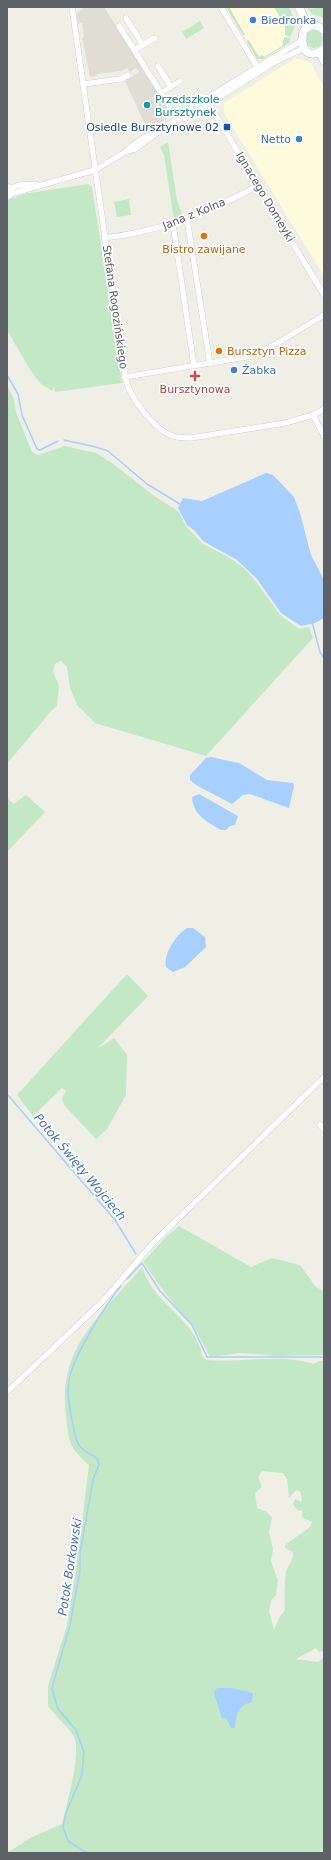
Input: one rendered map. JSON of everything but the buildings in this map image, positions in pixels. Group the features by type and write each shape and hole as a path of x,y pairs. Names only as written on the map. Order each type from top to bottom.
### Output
{"main road":[{"path":"299,7 308,28"},
{"path":"324,30 316,26 308,28 303,33 303,44 311,52 322,50 324,61"}],"street":[{"name":"Stefana Rogozińskiego","path":"72,7 125,377 210,364 257,354 324,315"},
{"path":"221,7 259,69"},
{"path":"126,18 143,45"},
{"path":"119,26 178,119"},
{"path":"134,50 155,38"},
{"path":"8,191 68,179 95,170 128,151 135,149 178,119 186,118 208,101 259,69 303,44"},
{"path":"158,66 170,87"},
{"path":"83,84 121,79 128,75"},
{"path":"161,93 180,81"},
{"name":"Ignacego Domeyki","path":"208,101 257,186 324,295"},
{"name":"Jana z Kolna","path":"104,238 173,224 187,219 257,186"},
{"path":"187,219 210,364"},
{"path":"173,224 194,366"},
{"path":"125,377 129,391 154,422 167,433 176,437 198,437 285,423 313,415 324,409"},
{"path":"313,415 324,436"},
{"path":"7,1392 102,1302 153,1243 324,1077"}],"shaded area":[{"path":"85,7 104,7 172,115 148,131 125,81 139,72 136,68 130,72 127,68 121,71 97,74 97,76 90,77 82,38 84,37 82,23 78,24 77,13"},
{"path":"227,7 283,7 290,20 284,46 263,59 255,56"},
{"path":"294,59 311,63 324,88 324,276 224,113 224,103"}],"green space":[{"path":"226,7 229,7 245,35 243,35"},
{"path":"274,7 289,7 296,23 285,25"},
{"path":"307,7 311,9 324,7 324,18 312,14"},
{"path":"200,21 204,28 186,39 182,32"},
{"path":"296,24 290,37 285,35 285,26"},
{"path":"314,30 320,33 323,39 320,45 314,48 308,45 305,39 308,33"},
{"path":"284,37 290,38 289,43 263,59 257,59 247,42 248,39 259,57 262,55 264,57 282,46"},
{"path":"168,142 177,201 183,216 174,220 164,155 160,147"},
{"path":"88,184 92,187 122,383 55,392 54,386 52,391 41,384 29,368 7,330 7,201 23,194"},
{"path":"129,199 131,215 117,217 114,202"},
{"path":"7,386 14,399 16,412 32,452 38,455 65,446 96,453 112,463 153,495 179,512 186,526 203,544 229,557 245,569 281,616 299,629 309,627 313,638 206,756 95,723 77,705 70,688 67,667 61,661 55,664 53,671 59,686 57,706 51,711 7,764"},
{"path":"26,795 45,812 7,852 7,798 14,804"},
{"path":"127,974 148,996 97,1049 114,1038 127,1055 126,1095 107,1129 96,1139 64,1105 62,1098 66,1091 62,1088 33,1116 17,1095"},
{"path":"179,1226 251,1267 272,1258 300,1265 316,1287 324,1291 324,1355 276,1356 241,1353 210,1357 195,1329 168,1297 143,1262 167,1236"},
{"path":"142,1267 156,1293 191,1331 200,1347 202,1356 206,1360 287,1359 314,1364 319,1361 324,1361 324,1651 319,1652 316,1648 296,1659 318,1662 324,1657 324,1853 7,1853 32,1837 62,1824 75,1765 76,1742 73,1735 48,1706 48,1686 67,1625 76,1570 89,1465 73,1448 69,1438 65,1391 69,1369 76,1350 98,1316","holes":["262,1471 283,1473 287,1479 289,1498 296,1490 300,1491 302,1499 301,1502 295,1499 293,1504 297,1510 302,1511 302,1517 312,1522 310,1527 285,1545 285,1548 293,1552 293,1555 286,1572 285,1610 279,1618 274,1630 269,1611 271,1601 276,1595 278,1581 271,1561 273,1549 269,1532 272,1518 267,1512 257,1508 255,1493 262,1487 258,1477"]}],"water":[{"path":"266,473 273,475 294,497 300,513 311,555 324,580 324,618 315,623 301,626 281,613 257,579 237,560 203,541 195,531 187,525 178,508 183,498 202,501"},
{"path":"211,757 239,763 267,780 293,783 294,786 289,808 250,794 243,795 232,804 196,785 190,780 190,775 206,758"},
{"path":"199,794 238,816 235,825 230,826 226,830 221,830 202,817 195,809 192,797"},
{"path":"187,928 193,928 205,937 206,947 185,967 173,972 166,967 166,956 171,945"},
{"path":"217,1688 232,1688 253,1693 252,1702 247,1703 239,1711 235,1728 231,1728 226,1718 222,1719 214,1693"}],"waterway":[{"path":"7,375 18,394 22,415 37,449 40,450 58,441"},
{"path":"64,440 108,451 147,484 180,504"},
{"path":"312,622 320,652 324,658"},
{"name":"Potok Święty Wojciech","path":"7,1094 115,1220 136,1254"},
{"name":"Potok Święty Wojciech","path":"127,1279 142,1263 160,1291 192,1325 207,1357 324,1357"},
{"name":"Potok Borkowski","path":"87,1853 68,1841 63,1827 66,1813 82,1775 84,1752 76,1730 58,1709 52,1688 70,1625 80,1570 80,1553 93,1480 99,1464 97,1458 85,1451 78,1444 76,1439 69,1406 68,1386 71,1371 90,1332 121,1286"}],"place":[{"name":"Biedronka","path":"253,20"},
{"name":"Przedszkole Bursztynek","path":"147,105"},
{"name":"Osiedle Bursztynowe 02","path":"227,127"},
{"name":"Netto","path":"299,139"},
{"name":"Bistro zawijane","path":"204,236"},
{"name":"Bursztyn Pizza","path":"219,351"},
{"name":"Żabka","path":"234,370"},
{"name":"Bursztynowa","path":"195,376"}]}
